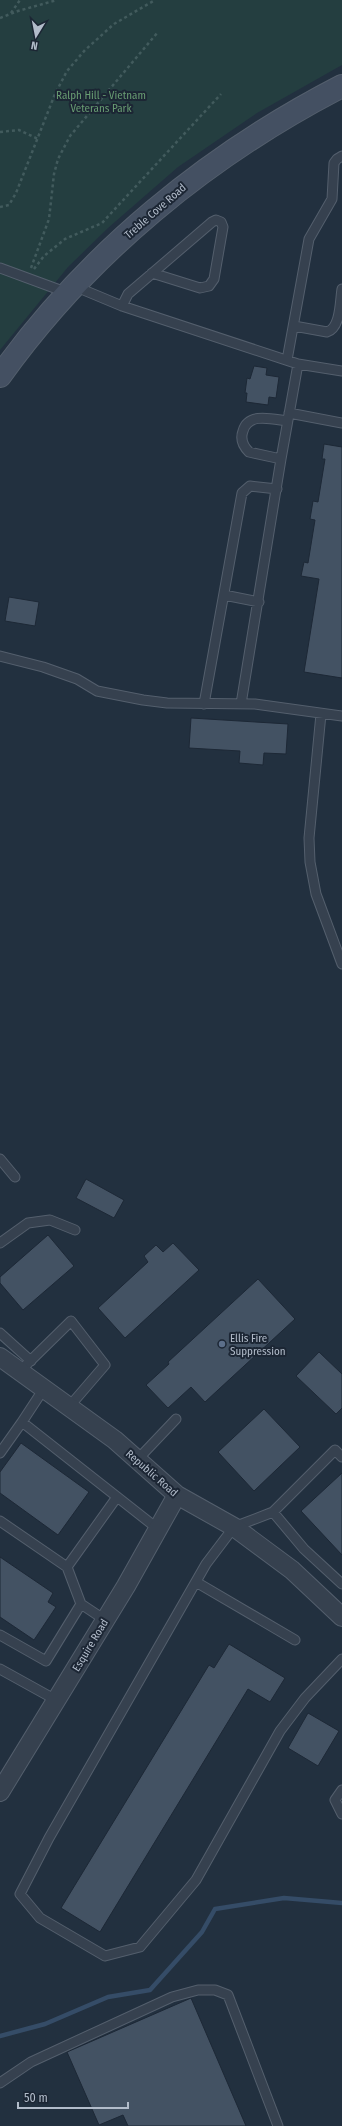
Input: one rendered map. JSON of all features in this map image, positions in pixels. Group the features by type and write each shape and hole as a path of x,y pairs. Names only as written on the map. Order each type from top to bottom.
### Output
{"main road":[{"name":"Treble Cove Road","path":"0,376 21,347 71,290 148,215 188,182 271,125 342,86"}],"street":[{"name":"Republic Road","path":"0,1357 25,1366 43,1390 115,1440 177,1495 234,1527 292,1570 342,1617"},
{"name":"Esquire Road","path":"3,1781 56,1700 177,1495"}],"lane":[{"path":"287,360 309,238 332,200 334,163 342,156"},
{"path":"332,200 342,200"},
{"path":"122,306 128,294 212,222 216,220 221,222 223,226 214,279 209,286 200,288 152,274"},
{"path":"0,268 28,278 122,306 298,364 342,371"},
{"path":"294,326 327,332 332,330 336,324 342,289"},
{"path":"241,704 259,602 281,458 298,364"},
{"path":"281,458 249,452 243,444 242,434 246,424 254,419 288,417 342,423"},
{"path":"204,704 242,493 250,486 277,489"},
{"path":"224,595 259,602"},
{"path":"0,656 43,666 77,679 97,691 167,703 241,704 342,716"},
{"path":"321,714 309,838 310,862 316,894 342,964"},
{"path":"0,1159 15,1177"},
{"path":"0,1243 28,1223 50,1220 75,1230"},
{"path":"0,1333 25,1366 71,1321 104,1365 68,1408"},
{"path":"0,1453 43,1390"},
{"path":"138,1459 176,1419"},
{"path":"22,1422 158,1529"},
{"path":"342,1456 335,1450 273,1512 234,1527 206,1564 52,1831 20,1894 40,1918 105,1956 140,1947 196,1880 280,1731 305,1698 342,1659"},
{"path":"67,1567 117,1497"},
{"path":"273,1512 304,1549 342,1584"},
{"path":"0,1520 67,1567 81,1604 104,1620"},
{"path":"196,1582 295,1640"},
{"path":"0,1635 46,1661 81,1604"},
{"path":"0,1668 56,1700"},
{"path":"342,1790 335,1800 342,1814"},
{"path":"0,2083 31,2062 172,1997 198,1990 214,1990 228,1995 278,2126"}],"path":[{"path":"11,14 20,0"},
{"path":"0,18 57,0"},
{"path":"0,207 9,205 38,139 55,94 67,71 85,50 114,24 155,0"},
{"path":"28,278 49,219 54,174 58,159 70,136 158,32"},
{"path":"28,278 44,256 65,239 102,223 221,94"},
{"path":"0,132 19,130 38,139"}],"green space":[{"name":"Ralph Hill - Vietnam Veterans Park","path":"0,0 342,0 342,65 257,113 178,167 108,228 68,267 0,350"}],"building":[{"path":"254,366 267,368 266,375 279,377 276,398 269,397 268,405 246,402 247,393 245,393 247,378 250,379"},
{"path":"324,444 342,447 342,678 304,672 319,579 301,576 304,562 308,563 315,520 310,519 313,501 318,502 325,459 322,459"},
{"path":"9,597 39,602 35,626 5,621"},
{"path":"191,718 288,724 286,754 264,753 263,765 239,763 240,751 189,748"},
{"path":"86,1179 124,1200 114,1218 76,1198"},
{"path":"48,1235 74,1266 23,1310 0,1283 0,1277"},
{"path":"173,1243 199,1270 125,1338 98,1308 148,1262 144,1256 156,1245 163,1252"},
{"path":"258,1279 295,1319 205,1402 191,1387 168,1408 146,1385 169,1364 168,1362"},
{"path":"319,1352 342,1374 342,1408 336,1414 296,1376"},
{"path":"264,1409 300,1447 254,1491 218,1452"},
{"path":"21,1443 89,1492 58,1535 0,1493 0,1472"},
{"path":"342,1473 342,1555 301,1511"},
{"path":"0,1557 53,1593 48,1602 56,1607 34,1640 0,1617"},
{"path":"229,1644 285,1678 270,1702 248,1689 100,1932 61,1908 209,1665 214,1668"},
{"path":"308,1713 339,1731 318,1766 288,1748"},
{"path":"191,1998 246,2126 128,2126 123,2115 99,2125 67,2052"}],"waterway":[{"path":"0,2036 45,2024 108,1997 150,1990 202,1932 215,1909 284,1898 342,1903"}],"place":[{"name":"Ellis Fire Suppression","path":"222,1344"}]}
